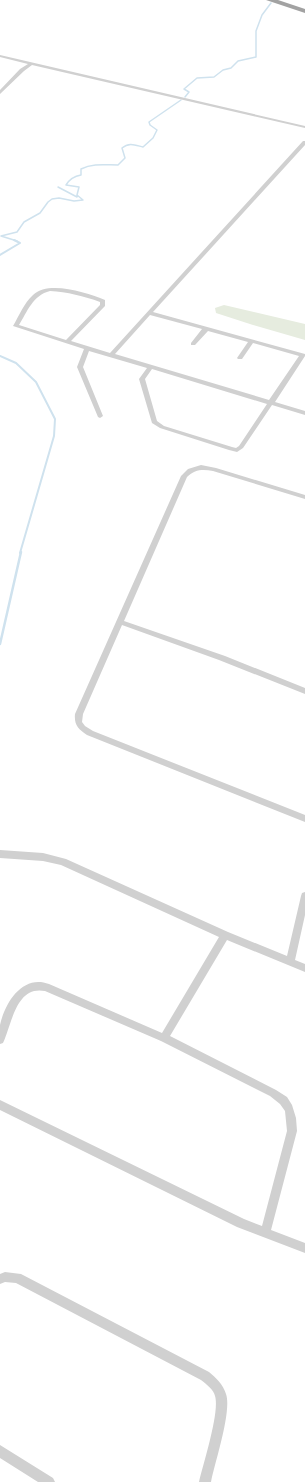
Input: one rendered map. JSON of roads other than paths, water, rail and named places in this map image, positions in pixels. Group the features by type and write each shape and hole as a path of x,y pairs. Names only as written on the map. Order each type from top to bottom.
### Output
{"highway":[{"path":"270,0 305,11"},
{"path":"284,0 305,7"}],"street":[{"path":"0,56 305,127"},
{"path":"0,93 22,70 32,63"},
{"path":"111,355 305,142"},
{"path":"67,342 103,305 103,301 58,289 45,290 38,293 28,305 16,326 67,342 305,413"},
{"path":"149,313 303,355 241,447 237,450 162,427 154,422 142,379 151,367"},
{"path":"193,344 206,329"},
{"path":"240,358 251,341"},
{"path":"87,348 80,367 100,416"},
{"path":"305,497 214,469 198,467 188,472 184,476 79,714 78,722 82,728 90,733 292,812 305,819"},
{"path":"120,622 222,658 305,691"},
{"path":"0,854 43,857 63,862 225,935 305,968"},
{"path":"290,961 305,896"},
{"path":"164,1038 225,935"},
{"path":"0,1040 15,1001 25,990 34,986 46,986 164,1038 286,1101 292,1114 292,1131 265,1233"},
{"path":"0,1105 241,1223 305,1248"},
{"path":"0,1279 5,1277 17,1278 204,1376 213,1383 220,1394 222,1408 204,1482"},
{"path":"0,1452 49,1482"}],"waterway":[{"path":"185,97 189,92 184,89 197,78 214,77 223,70 231,68 238,61 256,57 256,31 262,15 271,3"},
{"path":"77,195 79,187 66,185 74,177 81,175 81,169 99,165 118,165 125,158 122,148 132,144 143,147 153,138 157,130 150,125 149,122 181,100"},
{"path":"58,187 77,197 77,195"},
{"path":"14,240 1,236 17,232 24,222 40,213 52,199 59,198 74,201 83,200 77,195"},
{"path":"0,255 20,243 14,240"},
{"path":"0,356 16,363 36,382 55,419 54,436 20,553"},
{"path":"0,644 21,552"}]}
